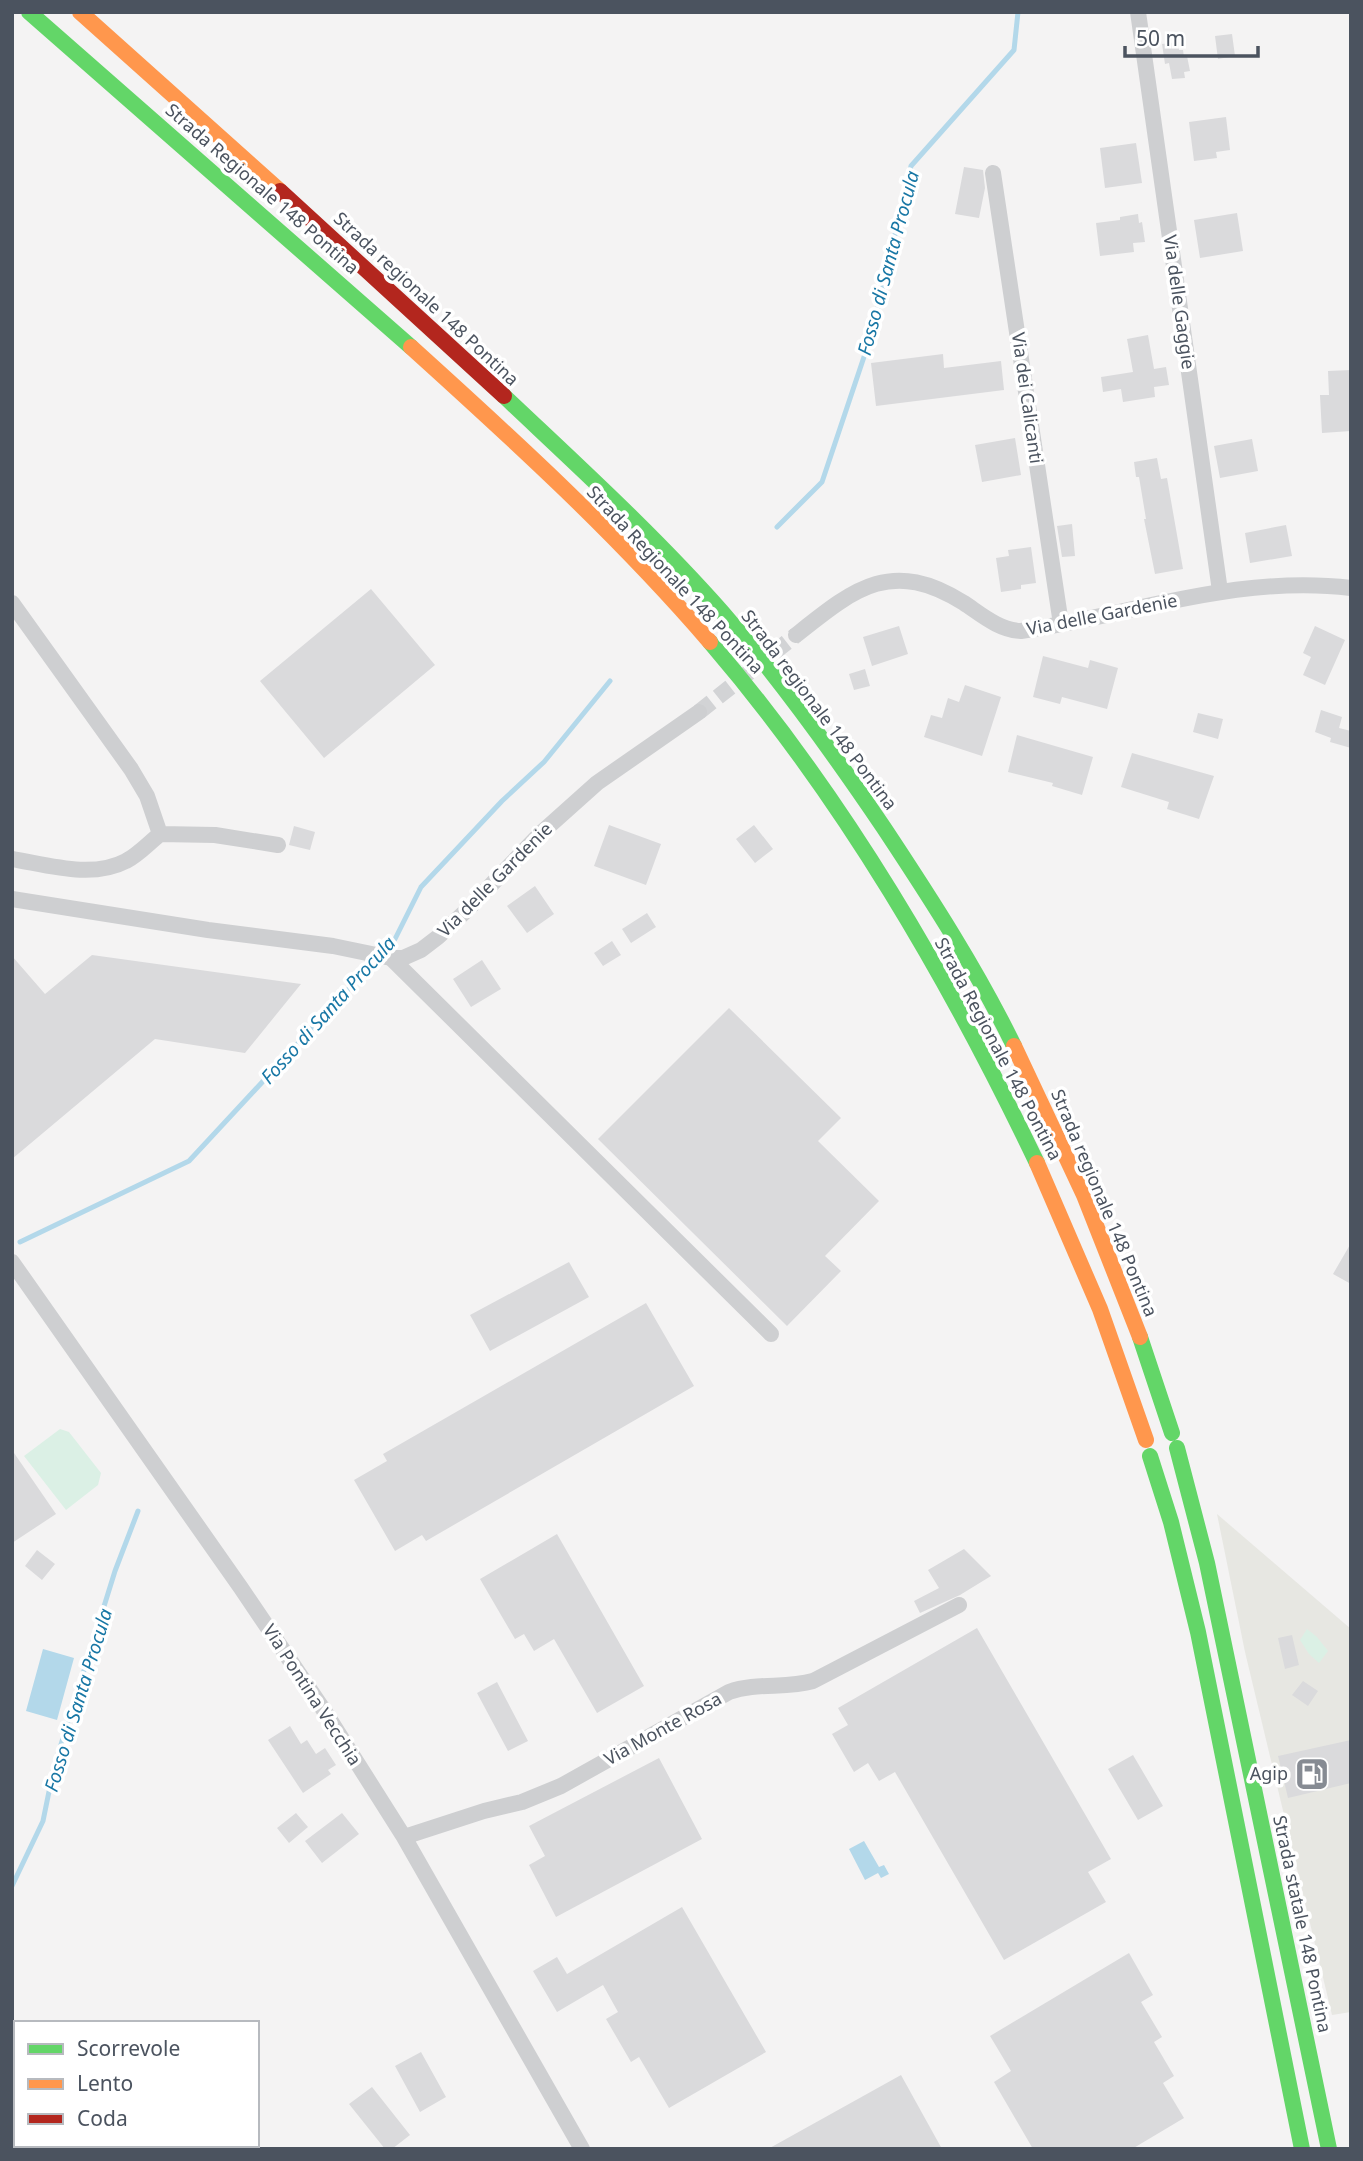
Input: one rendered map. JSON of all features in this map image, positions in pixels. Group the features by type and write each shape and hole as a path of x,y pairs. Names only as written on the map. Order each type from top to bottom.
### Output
{"highway":[{"name":"Strada Regionale 148 Pontina","path":"29,12 383,321 514,441 645,571 741,679 790,742 897,904 978,1045 1035,1159 1107,1326 1148,1448 1171,1522 1198,1632 1302,2149"},
{"name":"Strada regionale 148 Pontina","path":"80,12 405,303 593,480 697,584 762,661 876,817 937,910 989,998 1048,1116 1100,1232 1134,1320 1174,1441 1196,1517 1219,1624"},
{"name":"Strada statale 148 Pontina","path":"1219,1624 1329,2149"}],"street":[{"name":"Via delle Gaggie","path":"1138,12 1220,591"},
{"name":"Via dei Calicanti","path":"993,173 1061,624"},
{"name":"Via delle Gardenie","path":"796,635 856,590 886,581 901,580 923,584 956,598 1007,629 1021,631 1220,591 1287,584 1351,588"},
{"path":"12,603 131,769 147,796 160,834"},
{"name":"Via delle Gardenie","path":"391,958 413,955 438,937 540,834 597,783 699,712"},
{"path":"12,859 85,870 106,868 124,862 160,834 215,835 278,845"},
{"path":"12,899 354,950 391,958 771,1335"},
{"name":"Via Pontina Vecchia","path":"12,1262 325,1712 404,1837 582,2149"},
{"name":"Via Monte Rosa","path":"404,1837 546,1793 729,1692 747,1687 798,1684 818,1679 959,1605"}],"shaded area":[{"name":"Agip","path":"1217,1514 1351,1629 1351,2012 1332,2015 1245,1652"}],"green space":[{"path":"60,1429 69,1432 101,1473 98,1485 66,1510 24,1456"},
{"path":"1307,1629 1328,1651 1319,1663 1300,1640"}],"water":[{"path":"43,1649 74,1658 57,1720 26,1711"},
{"path":"864,1841 879,1867 884,1865 889,1874 881,1878 878,1873 865,1880 849,1849"}],"building":[{"path":"1232,34 1235,56 1218,59 1215,36"},
{"path":"1178,42 1179,50 1183,50 1184,57 1187,56 1190,71 1184,72 1185,78 1172,79 1169,63 1165,64 1162,44"},
{"path":"1226,117 1230,150 1216,152 1217,158 1194,161 1189,122"},
{"path":"1136,143 1142,183 1105,188 1100,148"},
{"path":"964,167 983,170 985,188 979,218 955,214"},
{"path":"1237,213 1243,251 1200,258 1194,220"},
{"path":"1138,214 1145,242 1133,243 1134,252 1100,256 1096,223"},
{"path":"1148,335 1154,369 1166,367 1169,385 1154,387 1155,397 1123,402 1121,389 1103,392 1101,377 1133,372 1127,339"},
{"path":"943,354 944,368 1001,361 1004,390 876,406 871,363"},
{"path":"1351,370 1351,431 1322,433 1320,395 1329,395 1328,371"},
{"path":"1015,438 1021,475 982,482 975,445"},
{"path":"1252,439 1258,471 1220,478 1214,446"},
{"path":"1157,458 1161,479 1167,478 1183,569 1155,574 1139,477 1136,477 1134,462"},
{"path":"1072,524 1075,556 1062,557 1057,526"},
{"path":"1286,525 1292,556 1250,563 1245,533"},
{"path":"1031,547 1036,583 1001,592 996,558 1009,556 1008,550"},
{"path":"371,589 435,665 324,758 260,681"},
{"path":"899,626 908,654 872,666 863,637"},
{"path":"1315,626 1345,640 1325,685 1303,675 1311,657 1303,653"},
{"path":"1043,656 1088,668 1090,660 1118,668 1107,709 1062,697 1060,704 1033,697"},
{"path":"865,669 870,686 854,690 849,674"},
{"path":"965,685 1001,697 982,756 924,737 931,715 942,718 948,698 959,702"},
{"path":"1321,710 1342,717 1339,728 1351,731 1351,748 1330,742 1331,738 1315,732"},
{"path":"1198,713 1223,719 1218,739 1193,732"},
{"path":"1017,735 1093,757 1082,795 1052,786 1053,783 1008,772"},
{"path":"1132,753 1214,776 1199,819 1167,809 1169,802 1121,787"},
{"path":"609,825 661,844 646,885 594,866"},
{"path":"754,825 773,849 755,863 736,839"},
{"path":"294,826 315,832 310,850 289,845"},
{"path":"535,886 554,914 527,933 507,906"},
{"path":"647,913 656,927 631,943 622,929"},
{"path":"612,941 621,955 603,966 594,953"},
{"path":"92,955 301,984 245,1053 155,1039 12,1159 12,956 45,994"},
{"path":"482,960 501,989 471,1007 453,979"},
{"path":"729,1008 841,1118 818,1141 879,1201 825,1256 841,1271 787,1326 598,1139"},
{"path":"1351,1243 1351,1284 1333,1274"},
{"path":"569,1262 589,1297 490,1351 470,1315"},
{"path":"646,1303 694,1386 426,1541 422,1535 395,1551 354,1480 387,1461 383,1454"},
{"path":"12,1450 56,1514 12,1543"},
{"path":"557,1534 644,1686 597,1713 554,1639 534,1651 524,1634 515,1639 480,1579"},
{"path":"964,1549 991,1576 960,1595 920,1613 914,1601 939,1588 928,1570"},
{"path":"37,1550 55,1564 42,1580 25,1566"},
{"path":"977,1628 1111,1859 1088,1872 1106,1902 1004,1960 895,1772 879,1781 868,1763 854,1772 832,1734 848,1725 838,1708"},
{"path":"1292,1635 1299,1665 1285,1669 1278,1638"},
{"path":"1303,1681 1318,1691 1308,1706 1292,1695"},
{"path":"497,1682 528,1741 508,1751 477,1693"},
{"path":"290,1726 301,1744 307,1740 316,1754 325,1748 336,1765 328,1770 331,1774 303,1793 268,1740"},
{"path":"1351,1740 1351,1783 1288,1798 1278,1756"},
{"path":"1133,1755 1163,1806 1138,1820 1108,1769"},
{"path":"659,1758 702,1839 556,1917 529,1865 545,1856 529,1826"},
{"path":"296,1813 308,1827 289,1843 277,1828"},
{"path":"342,1813 359,1834 322,1863 305,1841"},
{"path":"682,1907 766,2052 669,2108 639,2057 631,2062 606,2019 618,2012 603,1985 557,2012 533,1971 557,1957 567,1974"},
{"path":"1129,1953 1153,1995 1141,2002 1162,2037 1154,2042 1174,2076 1163,2083 1184,2118 1132,2149 1033,2149 994,2082 1011,2071 990,2036"},
{"path":"421,2052 446,2097 420,2112 395,2066"},
{"path":"901,2075 942,2149 768,2149"},
{"path":"372,2087 410,2135 392,2149 385,2149 349,2104"}],"waterway":[{"name":"Fosso di Santa Procula","path":"777,527 822,482 872,333 911,166 1014,50 1018,12"},
{"name":"Fosso di Santa Procula","path":"20,1242 189,1161 395,939 421,887 502,801 544,762 610,681"},
{"name":"Fosso di Santa Procula","path":"12,1886 43,1821 54,1767 115,1571 138,1511"}],"tunnel":[{"path":"699,712 796,635"}],"traffic: fast":[{"path":"29,12 411,347"},
{"path":"504,396 670,556 765,664 826,745 902,855 969,962 1014,1046"},
{"path":"710,642 805,763 891,892 968,1026 1037,1163"},
{"path":"1140,1337 1172,1433"},
{"path":"1177,1448 1207,1563 1329,2149"},
{"path":"1150,1456 1171,1522 1198,1632 1302,2149"}],"traffic: slow":[{"path":"80,12 280,191"},
{"path":"411,347 603,527 710,642"},
{"path":"1014,1046 1084,1195 1140,1337"},
{"path":"1037,1163 1100,1309 1146,1440"}],"traffic: jam":[{"path":"280,191 504,396"}],"place":[{"name":"Agip","path":"1312,1774"}]}
